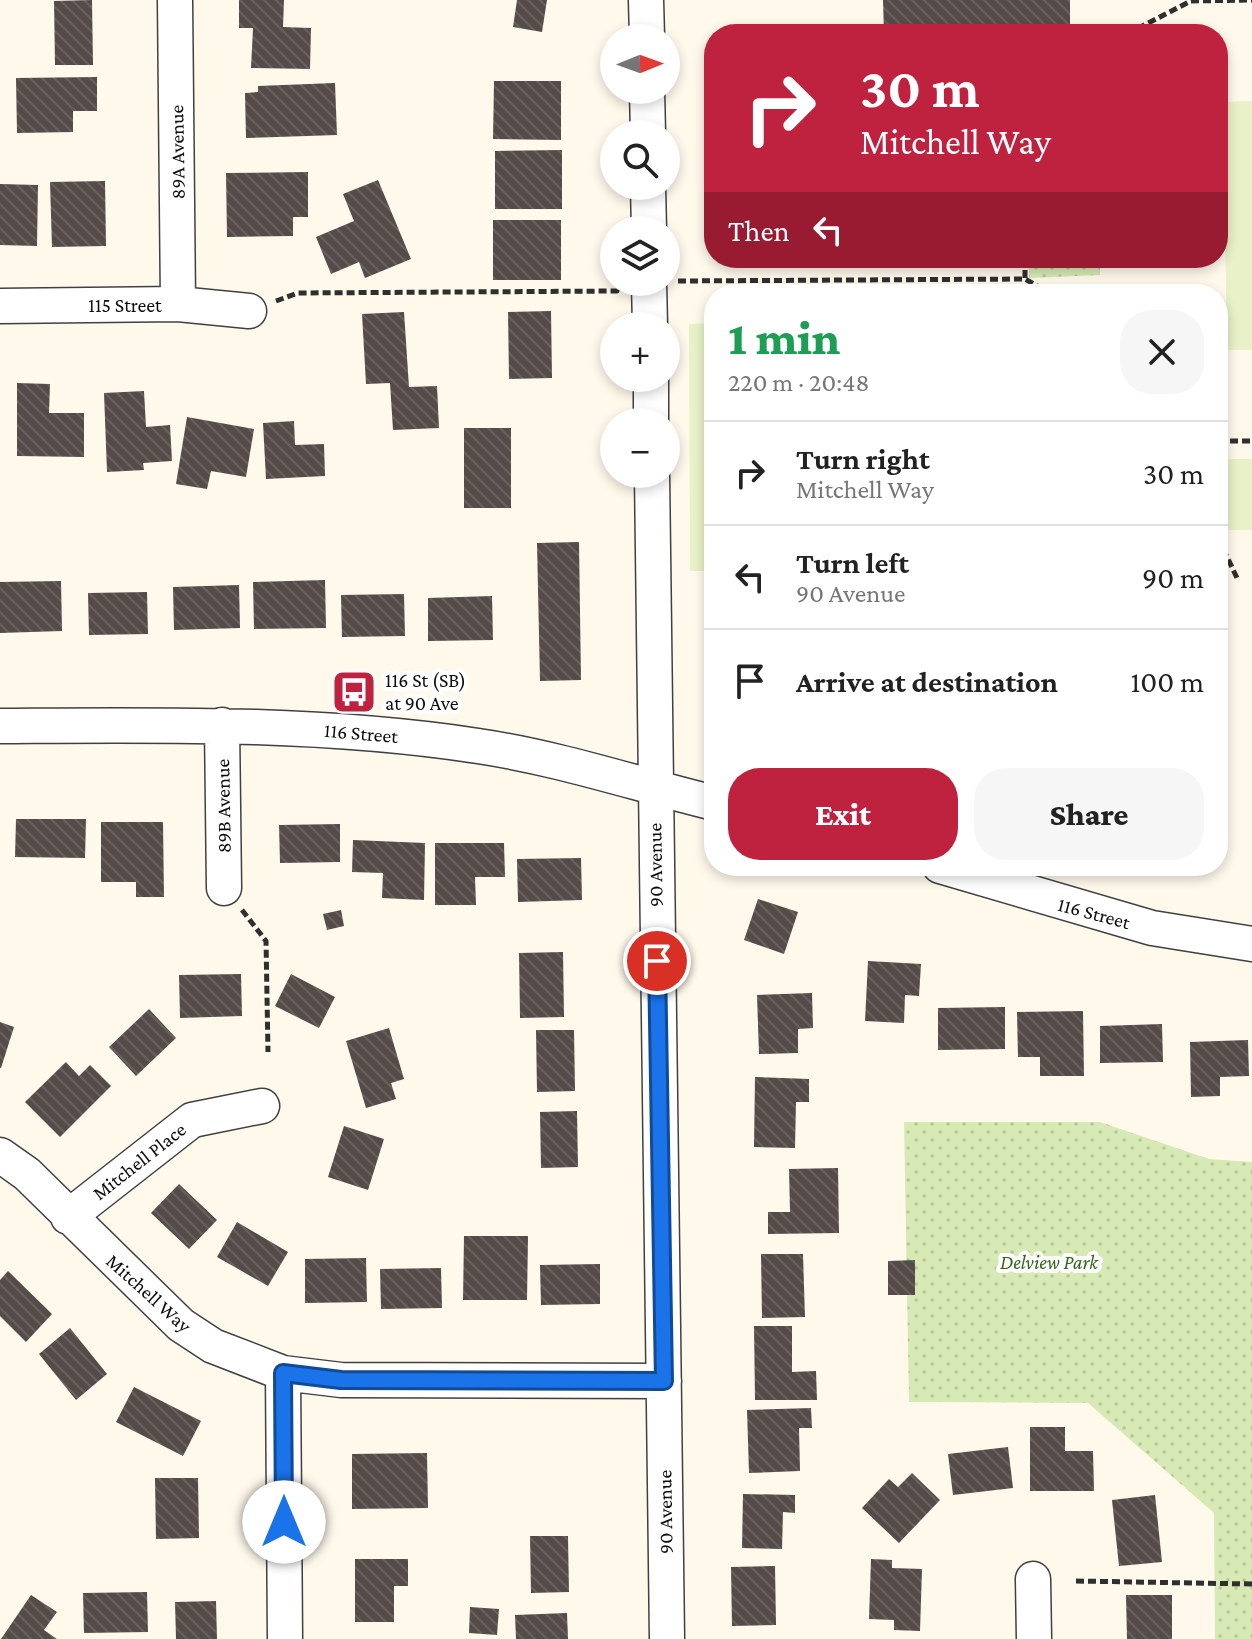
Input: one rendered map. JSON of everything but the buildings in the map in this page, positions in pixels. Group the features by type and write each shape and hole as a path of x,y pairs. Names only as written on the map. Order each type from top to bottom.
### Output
{"street":[{"name":"89A Avenue","path":"175,0 178,304"},
{"path":"646,0 647,24"},
{"name":"115 Street","path":"0,306 178,304 249,311"},
{"name":"90 Avenue","path":"652,488 667,1639"},
{"name":"116 Street","path":"0,726 222,725 352,730 481,746 655,785 704,800"},
{"name":"89B Avenue","path":"222,725 224,888"},
{"name":"116 Street","path":"974,876 1152,928 1252,944"},
{"name":"Mitchell Place","path":"68,1217 192,1120 262,1106"},
{"name":"Mitchell Way","path":"0,1155 27,1174 181,1325 213,1346 283,1373 341,1380 664,1381"},
{"path":"283,1373 285,1639"},
{"path":"1033,1579 1034,1639"}],"path":[{"path":"1146,24 1191,1 1252,0"},
{"path":"1025,268 1025,279"},
{"path":"680,281 1025,279 1034,284"},
{"path":"249,311 298,293 600,291"},
{"path":"1228,441 1252,441"},
{"path":"1228,559 1238,580"},
{"path":"224,888 266,941 268,1052"},
{"path":"1076,1581 1252,1584"}],"green space":[{"path":"1252,101 1252,350 1228,350 1228,102"},
{"path":"1029,268 1100,268 1100,275 1029,278"},
{"path":"704,323 704,571 690,571 689,324"},
{"path":"1228,459 1252,459 1252,530 1228,530"},
{"name":"Delview Park","path":"904,1122 1100,1122 1209,1159 1252,1162 1252,1639 1215,1639 1214,1513 1088,1403 909,1402"}],"place":[{"name":"116 St (SB) at 90 Ave","path":"354,692"}],"route":[{"path":"284,1522 283,1373 341,1380 664,1381 657,961"}]}
